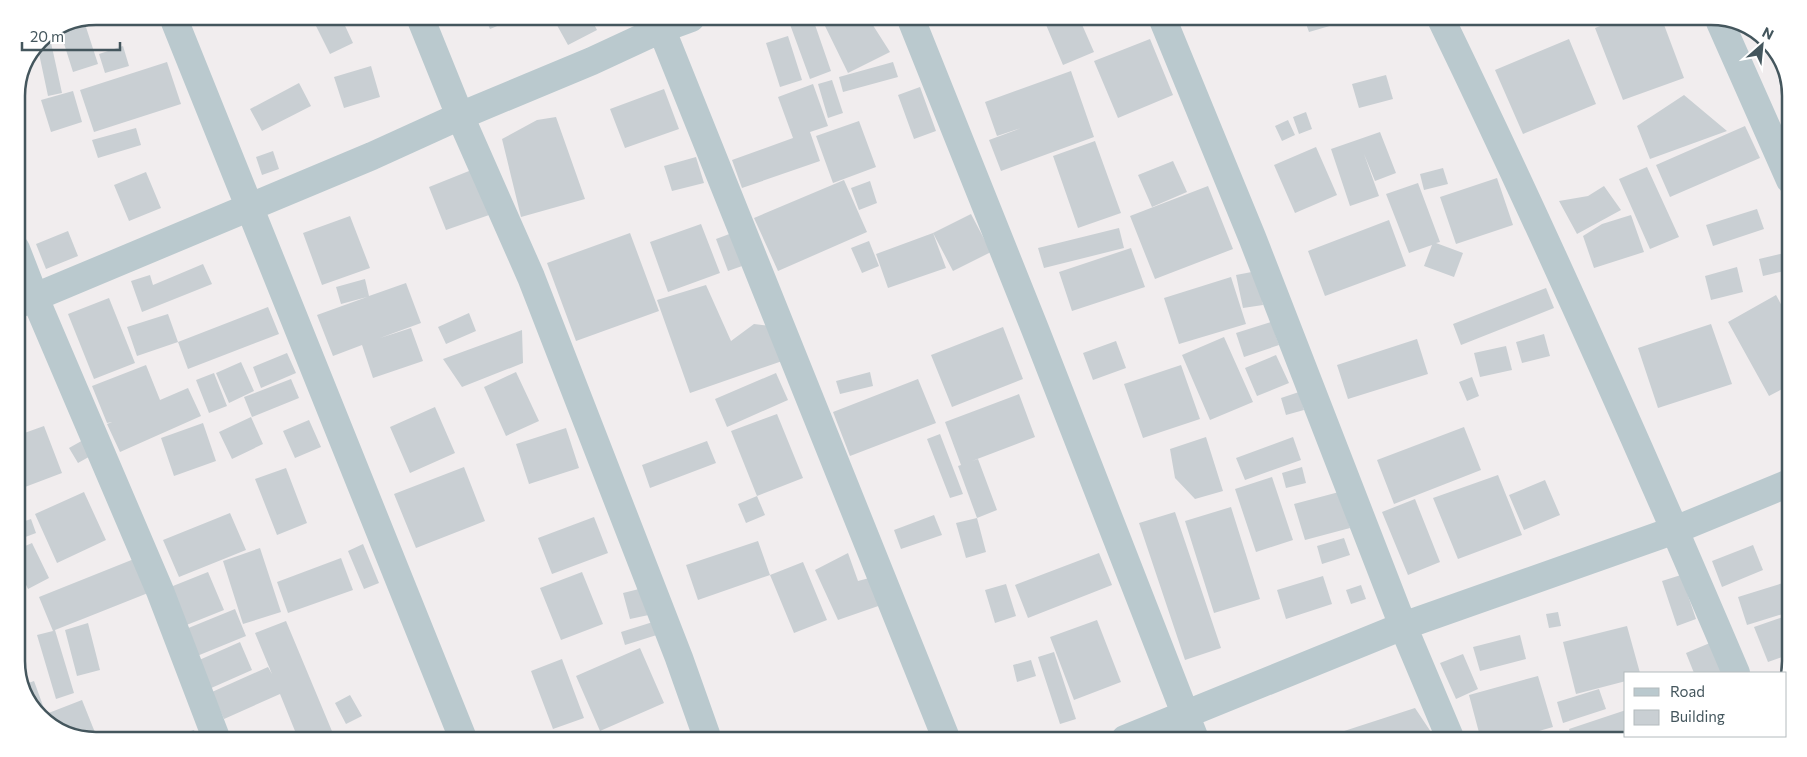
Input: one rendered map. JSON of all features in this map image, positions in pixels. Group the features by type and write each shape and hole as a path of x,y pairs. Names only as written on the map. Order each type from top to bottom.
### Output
{"street":[{"path":"177,25 460,732"},
{"path":"423,25 460,116 531,277 679,658 705,732"},
{"path":"214,732 160,591 26,302 592,61 657,25"},
{"path":"659,25 944,732"},
{"path":"913,25 1039,339 1192,732"},
{"path":"1165,25 1252,237 1403,626 1448,732"},
{"path":"1444,25 1500,140 1675,530 1736,672"},
{"path":"1722,26 1782,162"},
{"path":"1142,732 1403,626 1675,530 1782,486"}],"building":[{"path":"316,25 345,25 353,43 330,54"},
{"path":"488,25 500,25 490,29"},
{"path":"557,25 594,25 597,30 568,45"},
{"path":"790,25 815,25 831,71 810,79"},
{"path":"873,25 890,52 848,73 825,26"},
{"path":"1046,25 1082,25 1094,52 1063,65"},
{"path":"1306,25 1333,25 1309,32"},
{"path":"1603,25 1664,25 1684,78 1623,100 1595,28"},
{"path":"86,26 98,64 73,72 61,34"},
{"path":"788,36 802,80 780,87 766,43"},
{"path":"1150,39 1173,95 1118,118 1094,61"},
{"path":"1569,39 1596,104 1523,134 1495,70"},
{"path":"51,42 62,93 48,96 39,54"},
{"path":"123,46 129,66 105,73 99,54"},
{"path":"167,62 181,104 94,132 80,90"},
{"path":"893,62 898,77 843,92 839,77"},
{"path":"371,66 380,97 344,108 334,77"},
{"path":"1071,71 1094,137 1001,171 989,140 1021,128 997,136 985,102"},
{"path":"1386,75 1393,99 1359,108 1352,84"},
{"path":"832,80 843,113 828,118 818,84"},
{"path":"299,83 311,106 262,131 250,109"},
{"path":"813,84 828,126 810,132 820,161 742,188 732,160 793,138 778,97"},
{"path":"920,87 936,131 914,139 898,95"},
{"path":"664,89 679,129 625,148 610,109"},
{"path":"73,91 82,122 51,132 41,100"},
{"path":"1684,95 1727,131 1650,159 1637,126"},
{"path":"1306,112 1312,129 1299,134 1293,117"},
{"path":"556,117 585,199 521,217 502,139 537,120"},
{"path":"1288,120 1295,135 1282,141 1275,126"},
{"path":"859,121 876,167 833,183 816,136"},
{"path":"1745,126 1760,158 1670,197 1656,165"},
{"path":"136,128 141,145 98,158 92,140"},
{"path":"1380,132 1396,173 1375,181 1364,154 1379,196 1350,206 1331,149"},
{"path":"1095,141 1121,213 1078,228 1053,156"},
{"path":"1316,147 1337,195 1295,213 1274,165"},
{"path":"273,151 279,169 262,175 256,157"},
{"path":"696,157 704,183 672,191 664,166"},
{"path":"1173,161 1187,192 1152,207 1138,175"},
{"path":"1647,167 1679,237 1650,249 1619,179"},
{"path":"1443,168 1448,184 1424,190 1420,174"},
{"path":"474,169 492,214 446,230 429,187"},
{"path":"146,172 161,208 129,221 114,185"},
{"path":"1497,178 1513,225 1456,244 1440,197"},
{"path":"844,180 867,232 778,271 754,218"},
{"path":"870,181 877,203 859,210 851,188"},
{"path":"1418,183 1440,242 1436,243 1463,253 1454,277 1424,266 1432,245 1409,253 1386,194"},
{"path":"1208,186 1233,249 1155,279 1130,216"},
{"path":"1604,186 1621,210 1577,234 1559,201 1588,196"},
{"path":"1757,209 1764,229 1713,246 1706,225"},
{"path":"971,214 991,252 953,271 933,233"},
{"path":"1631,215 1644,252 1594,268 1583,236 1602,224"},
{"path":"350,216 370,268 322,285 303,233"},
{"path":"1389,220 1406,266 1325,296 1308,251"},
{"path":"701,224 720,273 668,292 650,242"},
{"path":"1119,228 1124,248 1044,268 1038,248"},
{"path":"68,231 78,256 46,269 36,244"},
{"path":"630,233 659,311 576,341 547,263"},
{"path":"732,233 745,265 728,271 716,239"},
{"path":"933,233 946,268 888,288 876,254"},
{"path":"869,241 879,266 862,273 851,248"},
{"path":"1131,248 1145,287 1072,311 1059,272"},
{"path":"1782,254 1782,272 1763,276 1759,259"},
{"path":"203,264 212,284 142,312 131,281 150,275 153,285"},
{"path":"1737,267 1743,292 1711,300 1705,276"},
{"path":"1257,271 1263,305 1243,308 1236,275"},
{"path":"1231,277 1246,324 1179,344 1164,298"},
{"path":"365,279 369,296 406,283 421,323 380,338 411,328 423,361 373,378 362,345 333,356 317,315 367,297 341,304 336,287"},
{"path":"706,285 731,341 754,324 780,327 788,359 690,393 657,300"},
{"path":"1546,288 1554,308 1461,345 1453,324"},
{"path":"1776,295 1782,306 1782,389 1769,396 1728,322"},
{"path":"109,298 135,363 94,379 68,314"},
{"path":"268,307 279,334 188,369 178,342"},
{"path":"469,313 476,331 446,344 438,327"},
{"path":"168,314 178,342 137,356 127,327"},
{"path":"1271,322 1279,345 1244,357 1236,333"},
{"path":"1711,324 1732,384 1658,408 1638,348"},
{"path":"1003,327 1023,379 952,407 931,355"},
{"path":"522,330 523,363 462,387 443,359"},
{"path":"1544,334 1550,356 1522,363 1516,342"},
{"path":"1224,337 1253,402 1210,420 1182,355"},
{"path":"1417,339 1428,374 1348,399 1337,365"},
{"path":"1116,341 1126,368 1093,380 1083,353"},
{"path":"1506,346 1512,370 1480,377 1474,353"},
{"path":"287,353 296,373 261,388 253,367"},
{"path":"1276,355 1289,383 1257,396 1245,368"},
{"path":"241,362 254,391 229,403 216,373"},
{"path":"146,365 160,400 188,388 201,416 120,452 107,424 112,422 107,423 92,386"},
{"path":"1181,365 1200,419 1143,438 1124,384"},
{"path":"516,372 539,421 506,436 484,387"},
{"path":"870,372 873,386 840,394 836,381"},
{"path":"214,373 227,406 209,413 196,380"},
{"path":"776,373 788,400 727,427 715,399"},
{"path":"1472,377 1479,396 1467,401 1459,382"},
{"path":"291,379 299,398 252,417 244,397"},
{"path":"918,379 936,423 850,456 833,412"},
{"path":"1299,392 1304,410 1286,415 1281,398"},
{"path":"1019,394 1035,437 972,461 978,459 997,510 977,518 958,466 961,465 945,422"},
{"path":"435,407 455,453 410,473 390,427"},
{"path":"777,414 803,478 757,496 731,431"},
{"path":"251,417 263,444 232,459 219,432"},
{"path":"309,420 321,447 295,458 283,431"},
{"path":"203,423 216,461 174,476 161,438"},
{"path":"44,426 62,473 25,487 25,433"},
{"path":"1464,427 1481,470 1394,504 1377,460"},
{"path":"566,428 579,468 529,484 516,444"},
{"path":"940,434 963,494 950,498 927,439"},
{"path":"1206,437 1223,491 1195,499 1175,478 1170,449"},
{"path":"1293,437 1301,460 1245,480 1236,458"},
{"path":"85,439 94,454 78,463 69,448"},
{"path":"707,441 716,463 650,488 642,465"},
{"path":"464,467 485,521 416,548 394,494"},
{"path":"1302,467 1306,483 1286,488 1282,473"},
{"path":"286,468 307,523 277,535 255,479"},
{"path":"1498,475 1522,535 1458,559 1433,498"},
{"path":"1272,477 1293,540 1256,552 1235,489"},
{"path":"1545,480 1560,515 1524,530 1509,495"},
{"path":"84,492 106,540 57,563 35,514"},
{"path":"1339,492 1350,528 1305,540 1294,504"},
{"path":"757,496 765,515 746,523 738,504"},
{"path":"1415,499 1440,562 1408,575 1382,512"},
{"path":"1231,507 1260,599 1214,613 1185,521"},
{"path":"1175,512 1221,648 1185,660 1139,523"},
{"path":"230,513 246,550 179,577 163,540"},
{"path":"934,515 942,535 901,549 894,530"},
{"path":"594,517 608,553 552,574 538,538"},
{"path":"977,518 986,552 966,558 956,523"},
{"path":"31,519 36,533 25,537 25,521"},
{"path":"1344,538 1350,555 1322,564 1317,546"},
{"path":"758,541 770,575 698,600 686,565"},
{"path":"32,543 49,578 28,589 25,583 25,546"},
{"path":"363,544 379,583 364,589 348,551"},
{"path":"1753,545 1763,570 1722,587 1712,561"},
{"path":"260,548 281,612 243,624 223,561"},
{"path":"848,553 858,581 873,577 887,603 838,620 815,570"},
{"path":"1099,553 1112,585 1028,618 1015,585"},
{"path":"341,558 353,590 288,613 277,582"},
{"path":"134,559 148,593 55,630 74,693 56,699 37,635 53,631 39,597"},
{"path":"803,562 827,620 794,633 770,575"},
{"path":"208,572 224,610 184,626 168,588"},
{"path":"582,572 603,624 561,640 540,588"},
{"path":"1681,575 1696,619 1677,626 1662,581"},
{"path":"1323,576 1332,604 1286,619 1277,590"},
{"path":"1782,583 1782,614 1747,625 1738,597"},
{"path":"1006,584 1016,616 995,623 985,590"},
{"path":"1361,585 1366,599 1351,604 1346,590"},
{"path":"651,586 658,613 630,619 623,593"},
{"path":"235,609 246,636 197,656 186,629"},
{"path":"1558,612 1561,626 1549,628 1546,614"},
{"path":"1782,617 1782,657 1768,662 1754,627"},
{"path":"1097,620 1121,682 1074,700 1050,637"},
{"path":"286,621 332,732 295,732 280,694 224,719 212,692 268,667 272,674 255,633"},
{"path":"656,621 660,634 625,645 621,632"},
{"path":"88,623 100,670 77,676 65,630"},
{"path":"1627,626 1640,672 1624,672 1624,682 1576,694 1563,642"},
{"path":"1520,635 1526,659 1480,671 1473,647"},
{"path":"1717,640 1731,672 1694,672 1686,653"},
{"path":"240,642 252,670 209,689 197,661"},
{"path":"640,648 664,703 600,731 576,676"},
{"path":"1054,652 1076,719 1060,724 1038,657"},
{"path":"1463,654 1478,689 1456,699 1440,663"},
{"path":"562,659 584,718 553,729 531,671"},
{"path":"1031,660 1036,676 1017,682 1013,665"},
{"path":"1538,676 1553,727 1535,732 1479,732 1469,695"},
{"path":"34,681 44,709 32,693 29,683"},
{"path":"1599,689 1606,709 1563,723 1557,702"},
{"path":"350,695 362,716 346,724 335,703"},
{"path":"82,700 95,732 69,727 60,723 48,713"},
{"path":"1415,708 1431,732 1341,732"},
{"path":"1624,711 1624,732 1570,732 1569,729"}]}
